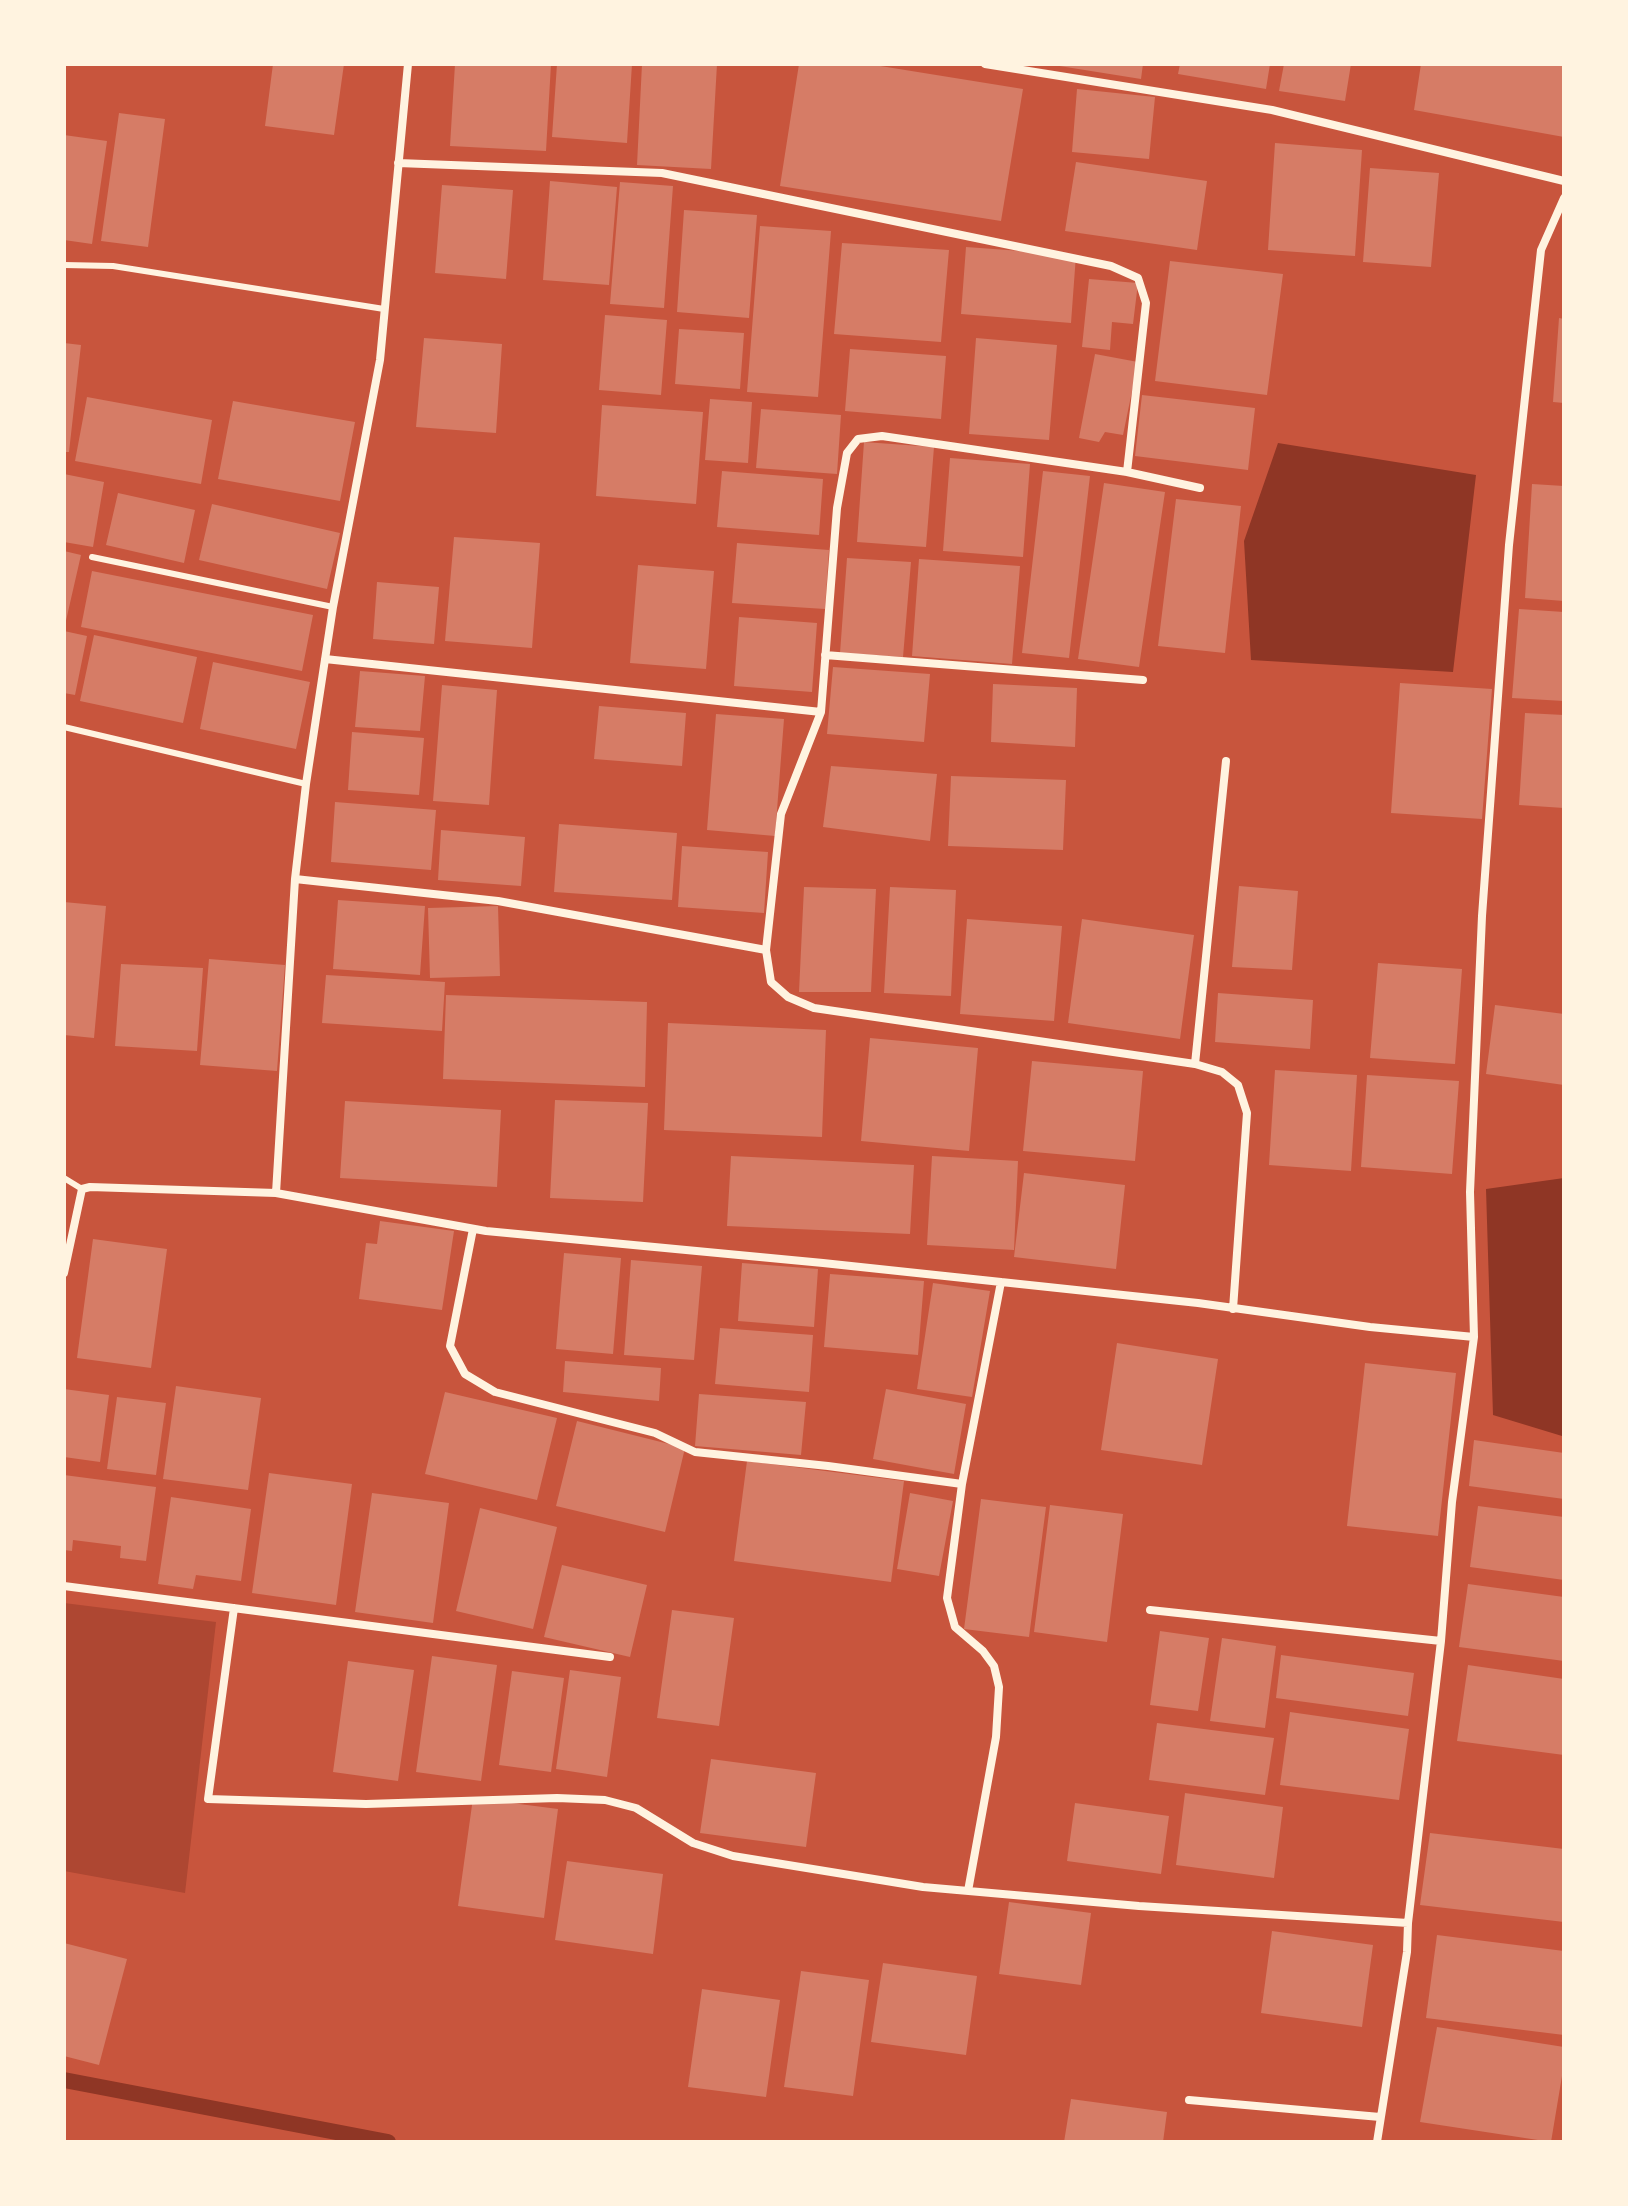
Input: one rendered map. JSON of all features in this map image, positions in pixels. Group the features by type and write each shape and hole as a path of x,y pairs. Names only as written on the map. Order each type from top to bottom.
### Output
{"street":[{"path":"276,1193 295,879 306,784 333,607 380,360 408,64"},
{"path":"985,64 1272,110 1564,181"},
{"path":"398,163 662,173 1111,266 1138,278 1146,303 1127,472"},
{"path":"1377,2142 1407,1952 1441,1641 1452,1502 1474,1337 1470,1192 1482,916 1509,545 1541,250 1564,198"},
{"path":"1200,488 1127,472 882,436 858,439 847,453 837,508 821,712 781,814 766,950 771,982 788,997 814,1008 1195,1064 1222,1072 1238,1085 1247,1113 1233,1309"},
{"path":"825,655 1143,680"},
{"path":"325,659 821,712"},
{"path":"1195,1064 1226,761"},
{"path":"295,879 498,901 766,950"},
{"path":"64,1273 82,1189 276,1193 473,1229 1001,1282 1474,1337"},
{"path":"473,1229 450,1346 465,1374 495,1392 655,1433 695,1452 962,1484"},
{"path":"968,1891 996,1737 999,1687 994,1666 983,1651 955,1627 947,1598 962,1484 1001,1282"},
{"path":"64,1586 610,1657"},
{"path":"234,1608 208,1799 366,1804 557,1798 605,1800 636,1808 693,1843 733,1856 923,1887 1139,1906 1408,1923"},
{"path":"1150,1610 1441,1641"},
{"path":"1189,2100 1380,2117"}],"lane":[{"path":"64,265 113,266 384,309"},
{"path":"92,557 333,607"},
{"path":"64,727 306,784"},
{"path":"64,1178 82,1189"}],"shaded area":[{"path":"1278,443 1476,475 1453,672 1251,660 1244,541"},
{"path":"1564,1178 1562,1436 1493,1415 1486,1189"},
{"path":"64,1603 216,1622 185,1893 64,1871"}],"building":[{"path":"273,64 344,64 334,135 265,126"},
{"path":"455,64 551,64 546,151 450,146"},
{"path":"557,64 632,64 627,143 552,137"},
{"path":"642,64 717,64 711,169 637,165"},
{"path":"799,64 868,64 1023,89 1001,221 780,186"},
{"path":"1047,64 1143,64 1141,79"},
{"path":"1180,64 1270,64 1266,89 1178,74"},
{"path":"1284,64 1351,64 1345,101 1279,91"},
{"path":"1421,64 1564,64 1564,137 1414,110"},
{"path":"1077,89 1155,97 1149,159 1072,152"},
{"path":"119,113 165,119 148,247 101,241"},
{"path":"64,135 107,141 92,244 64,240"},
{"path":"1275,143 1362,150 1355,256 1268,250"},
{"path":"1076,162 1207,181 1197,250 1065,231"},
{"path":"1370,168 1439,173 1431,267 1363,262"},
{"path":"550,181 617,187 609,285 543,280"},
{"path":"620,182 673,186 664,308 610,304"},
{"path":"442,185 513,190 506,279 435,273"},
{"path":"684,210 757,215 749,318 677,312"},
{"path":"760,226 831,231 818,397 747,392"},
{"path":"842,243 949,250 941,342 834,334"},
{"path":"966,247 1076,255 1071,323 961,314"},
{"path":"1170,261 1283,274 1267,395 1155,381"},
{"path":"1089,279 1138,283 1133,324 1112,322 1110,350 1082,347"},
{"path":"605,315 667,320 661,395 599,390"},
{"path":"1559,318 1564,319 1564,403 1553,402"},
{"path":"679,329 744,333 740,389 675,384"},
{"path":"424,338 502,344 496,433 416,427"},
{"path":"976,338 1057,345 1049,440 969,434"},
{"path":"64,343 81,345 69,452 64,452"},
{"path":"850,349 946,356 941,419 845,411"},
{"path":"1095,354 1138,362 1123,435 1105,432 1099,442 1079,438"},
{"path":"1142,395 1255,408 1248,470 1135,456"},
{"path":"87,397 212,420 201,484 75,461"},
{"path":"710,399 752,402 748,463 705,460"},
{"path":"233,401 355,422 340,501 218,479"},
{"path":"602,405 703,412 696,504 596,496"},
{"path":"761,409 841,415 837,474 756,468"},
{"path":"864,442 934,447 926,547 857,542"},
{"path":"950,458 1030,464 1023,557 943,551"},
{"path":"722,471 823,479 819,535 717,527"},
{"path":"1043,471 1090,476 1069,658 1022,653"},
{"path":"64,474 104,482 93,547 64,542"},
{"path":"1104,483 1165,492 1139,667 1078,659"},
{"path":"1532,484 1564,486 1564,601 1525,598"},
{"path":"118,493 195,510 184,563 106,545"},
{"path":"1176,499 1241,506 1225,653 1158,646"},
{"path":"212,504 340,533 327,589 199,560"},
{"path":"454,537 540,543 532,648 445,641"},
{"path":"737,543 829,550 825,609 732,603"},
{"path":"64,551 81,555 65,625 64,625"},
{"path":"847,558 911,562 903,657 840,653"},
{"path":"919,559 1020,566 1012,664 912,656"},
{"path":"638,565 714,571 706,669 630,663"},
{"path":"92,571 313,615 302,671 81,627"},
{"path":"377,582 439,587 434,644 373,639"},
{"path":"1519,609 1564,612 1564,701 1512,698"},
{"path":"739,617 817,623 812,692 734,686"},
{"path":"64,631 87,636 75,695 64,693"},
{"path":"94,635 197,657 183,723 80,701"},
{"path":"213,662 310,682 296,749 200,729"},
{"path":"833,667 930,674 924,742 827,734"},
{"path":"360,671 425,676 420,731 355,727"},
{"path":"1400,683 1492,689 1482,819 1391,813"},
{"path":"993,684 1077,688 1075,747 991,742"},
{"path":"442,685 497,690 489,805 433,801"},
{"path":"599,706 686,713 682,766 594,759"},
{"path":"1525,713 1564,715 1564,808 1519,805"},
{"path":"716,714 784,719 775,836 707,830"},
{"path":"352,732 424,738 419,795 348,790"},
{"path":"831,766 937,774 930,841 823,827"},
{"path":"951,776 1066,780 1063,850 948,846"},
{"path":"335,802 436,810 431,870 331,862"},
{"path":"559,824 677,833 672,900 554,892"},
{"path":"441,830 525,837 521,886 438,880"},
{"path":"682,846 768,852 764,913 678,907"},
{"path":"1239,886 1298,891 1292,970 1232,967"},
{"path":"804,887 876,889 871,992 799,992"},
{"path":"890,887 956,890 951,996 884,993"},
{"path":"338,900 425,906 420,975 333,969"},
{"path":"64,902 106,906 94,1038 64,1035"},
{"path":"498,906 500,976 430,978 428,908"},
{"path":"967,919 1062,926 1054,1021 960,1014"},
{"path":"1082,919 1194,935 1180,1039 1068,1023"},
{"path":"209,959 285,965 277,1071 200,1065"},
{"path":"1378,963 1462,969 1455,1064 1370,1058"},
{"path":"121,964 203,968 197,1051 115,1046"},
{"path":"326,975 445,982 442,1031 322,1023"},
{"path":"1218,993 1313,1000 1310,1049 1215,1042"},
{"path":"446,995 647,1002 645,1087 443,1079"},
{"path":"1495,1005 1564,1014 1564,1085 1486,1074"},
{"path":"668,1023 826,1030 822,1137 664,1130"},
{"path":"870,1038 978,1048 969,1151 861,1141"},
{"path":"1032,1061 1143,1071 1135,1161 1023,1151"},
{"path":"1275,1070 1357,1075 1351,1171 1269,1165"},
{"path":"1367,1075 1459,1081 1452,1174 1361,1167"},
{"path":"555,1100 648,1103 643,1202 550,1198"},
{"path":"345,1101 501,1110 497,1187 340,1178"},
{"path":"731,1156 914,1165 910,1234 727,1226"},
{"path":"932,1156 1018,1161 1014,1250 927,1245"},
{"path":"1024,1173 1125,1185 1116,1269 1014,1257"},
{"path":"380,1221 454,1231 442,1310 359,1299 366,1243 377,1244"},
{"path":"93,1239 167,1249 151,1368 77,1358"},
{"path":"564,1253 621,1258 613,1354 556,1349"},
{"path":"631,1260 702,1266 694,1360 624,1355"},
{"path":"742,1263 818,1269 814,1327 738,1321"},
{"path":"830,1274 924,1281 918,1355 824,1347"},
{"path":"933,1283 990,1291 972,1397 917,1389"},
{"path":"720,1328 813,1335 809,1392 715,1384"},
{"path":"1117,1343 1218,1359 1202,1465 1101,1450"},
{"path":"565,1361 661,1368 659,1401 563,1392"},
{"path":"1365,1363 1456,1373 1438,1536 1347,1526"},
{"path":"176,1386 261,1398 248,1490 163,1479"},
{"path":"64,1389 109,1395 100,1462 64,1457"},
{"path":"886,1389 966,1404 954,1474 873,1459"},
{"path":"445,1392 557,1418 537,1500 425,1474"},
{"path":"699,1394 806,1402 801,1455 695,1446"},
{"path":"117,1397 166,1403 156,1475 107,1469"},
{"path":"577,1421 685,1448 665,1532 556,1506"},
{"path":"1474,1440 1564,1453 1564,1499 1469,1486"},
{"path":"747,1461 904,1481 891,1582 734,1561"},
{"path":"269,1473 352,1484 336,1605 252,1593"},
{"path":"64,1475 156,1487 146,1561 120,1558 121,1546 73,1540 72,1551 64,1550"},
{"path":"372,1493 449,1503 433,1623 355,1612"},
{"path":"910,1493 953,1501 939,1576 897,1569"},
{"path":"171,1497 251,1509 241,1581 196,1575 193,1589 158,1584"},
{"path":"981,1499 1046,1507 1029,1637 964,1629"},
{"path":"1050,1505 1123,1514 1107,1642 1034,1632"},
{"path":"1478,1506 1564,1517 1564,1580 1470,1567"},
{"path":"480,1508 557,1527 533,1629 456,1611"},
{"path":"562,1565 647,1585 630,1657 544,1637"},
{"path":"1468,1584 1564,1597 1564,1661 1459,1647"},
{"path":"672,1610 734,1618 719,1726 657,1718"},
{"path":"1160,1631 1209,1638 1198,1711 1150,1705"},
{"path":"1222,1638 1276,1646 1265,1728 1210,1721"},
{"path":"1281,1655 1414,1673 1408,1716 1276,1698"},
{"path":"432,1656 497,1665 481,1781 416,1772"},
{"path":"348,1661 414,1670 398,1781 333,1772"},
{"path":"1468,1665 1564,1679 1564,1755 1457,1741"},
{"path":"570,1670 621,1677 607,1777 556,1769"},
{"path":"512,1671 564,1678 551,1772 499,1765"},
{"path":"1290,1712 1409,1729 1399,1800 1280,1785"},
{"path":"1157,1723 1274,1738 1265,1795 1149,1780"},
{"path":"711,1759 816,1773 806,1847 700,1833"},
{"path":"1185,1793 1283,1807 1274,1878 1176,1865"},
{"path":"473,1798 558,1809 544,1918 458,1906"},
{"path":"1075,1803 1169,1816 1161,1874 1067,1861"},
{"path":"1430,1833 1564,1849 1564,1922 1420,1905"},
{"path":"567,1861 663,1874 653,1954 555,1940"},
{"path":"1009,1902 1091,1913 1081,1985 999,1974"},
{"path":"1272,1931 1373,1945 1362,2027 1261,2013"},
{"path":"1437,1935 1564,1951 1564,2035 1426,2018"},
{"path":"64,1943 127,1959 99,2065 64,2056"},
{"path":"883,1963 977,1976 966,2055 871,2042"},
{"path":"801,1971 869,1980 853,2096 784,2087"},
{"path":"702,1989 780,2000 766,2097 688,2087"},
{"path":"1437,2027 1564,2047 1551,2142 1420,2122"},
{"path":"1071,2099 1167,2112 1163,2142 1064,2142"}],"waterway":[{"path":"64,2080 388,2142"}]}
